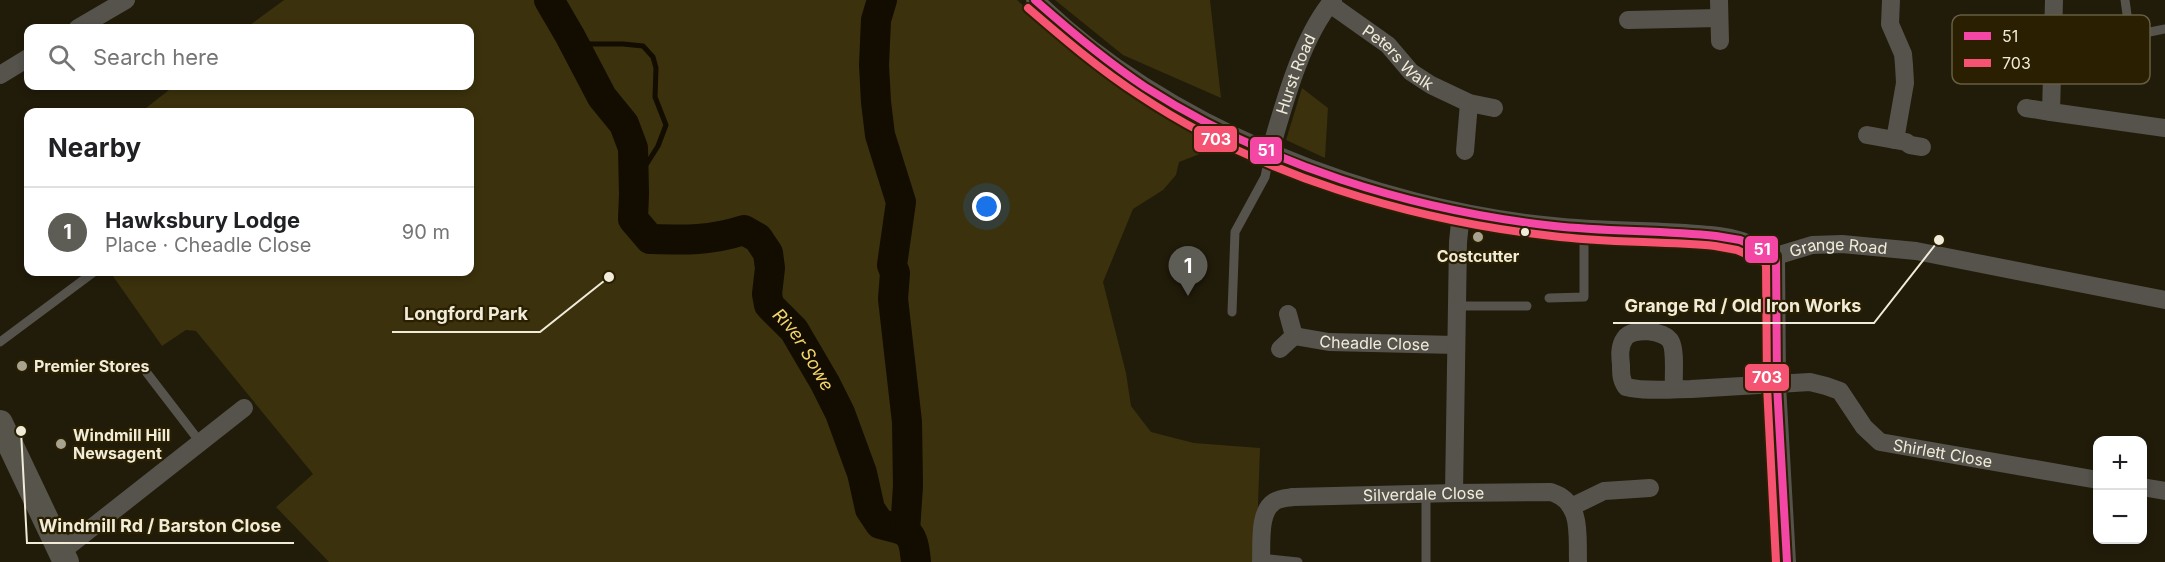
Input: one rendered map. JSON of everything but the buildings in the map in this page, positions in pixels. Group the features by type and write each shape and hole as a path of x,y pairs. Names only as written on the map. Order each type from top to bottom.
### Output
{"street":[{"path":"85,24 126,0"},
{"name":"Grange Road","path":"1035,0 1083,41 1147,87 1228,132 1320,172 1461,213 1554,226 1706,235 1746,242 1776,256 1812,245 1842,244 1916,251 2165,300"},
{"path":"1719,0 1720,42"},
{"path":"1891,0 1890,24 1903,54 1905,83 1895,140"},
{"path":"2054,0 2054,15"},
{"name":"Hurst Road","path":"1270,152 1315,25 1332,2"},
{"name":"Peters Walk","path":"1332,2 1389,45 1411,72 1431,85 1469,103 1494,108"},
{"path":"1628,20 1719,18"},
{"path":"0,75 24,60"},
{"path":"2051,111 2052,84"},
{"path":"1466,151 1469,103"},
{"path":"2026,108 2165,128"},
{"path":"1867,135 1922,147"},
{"path":"1454,493 1458,242 1461,213"},
{"path":"1776,256 1777,385 1787,562"},
{"path":"1280,349 1294,336 1288,314"},
{"name":"Cheadle Close","path":"1294,336 1329,342 1456,345"},
{"name":"Shirlett Close","path":"1674,389 1810,382 1840,392 1864,427 1880,442 2093,479"},
{"path":"3,436 63,557 244,408"},
{"path":"1578,562 1577,522 1571,507 1604,491 1650,488"},
{"path":"2147,488 2165,491"},
{"name":"Silverdale Close","path":"1261,560 1263,522 1266,511 1273,502 1293,497 1551,492 1559,495 1571,507"}],"lane":[{"path":"2125,0 2127,15"},
{"path":"2150,33 2165,30"},
{"path":"1232,312 1235,232 1265,177 1270,152"},
{"path":"1549,298 1584,297 1584,227"},
{"path":"0,342 89,276"},
{"path":"1457,306 1527,306"},
{"path":"147,373 200,442"},
{"path":"1426,493 1426,562"},
{"path":"1261,560 1298,562"}],"shaded area":[{"path":"284,0 1017,0 1094,69 1158,113 1224,148 1205,152 1179,162 1176,175 1163,190 1133,209 1103,282 1126,373 1131,406 1151,432 1194,443 1260,448 1256,562 329,562 276,507 313,474 196,331 186,330 162,346 113,276 474,276 474,108 146,108 169,90 474,90 474,24 251,24"},
{"path":"1055,0 1210,0 1221,98 1123,55"},
{"path":"1302,88 1328,108 1325,158 1286,140"}],"waterway":[{"name":"River Sowe","path":"549,0 602,97 624,124 633,148 633,219 650,239 708,238 744,230 758,238 768,253 769,305 794,330 840,413 862,473 870,509 880,524 897,528 908,534 913,544 916,562"},
{"name":"River Sowe","path":"882,0 876,20 874,65 880,135 901,202 892,265 895,273 893,299 907,422 908,486 905,531"},
{"path":"570,36 590,44 643,46 653,57 656,68 655,97 666,125 658,146 634,184"}],"transit line":[{"name":"51","path":"1035,0 1116,67 1192,115 1290,161 1342,180 1394,196 1500,219 1574,228 1716,236 1740,240 1776,256 1777,385 1787,562"},
{"name":"703","path":"1028,8 1110,75 1185,123 1234,149 1337,190 1390,205 1498,229 1572,238 1715,246 1737,250 1766,263 1767,386 1776,562"}],"place":[{"name":"Costcutter","path":"1478,237"},
{"name":"Grange Rd / Old Iron Works","path":"1939,240"},
{"name":"Longford Park","path":"609,277"},
{"name":"Hawksbury Lodge","path":"1188,296"},
{"name":"Premier Stores","path":"22,366"},
{"name":"Windmill Rd / Barston Close","path":"21,431"},
{"name":"Windmill Hill Newsagent","path":"61,444"}]}
